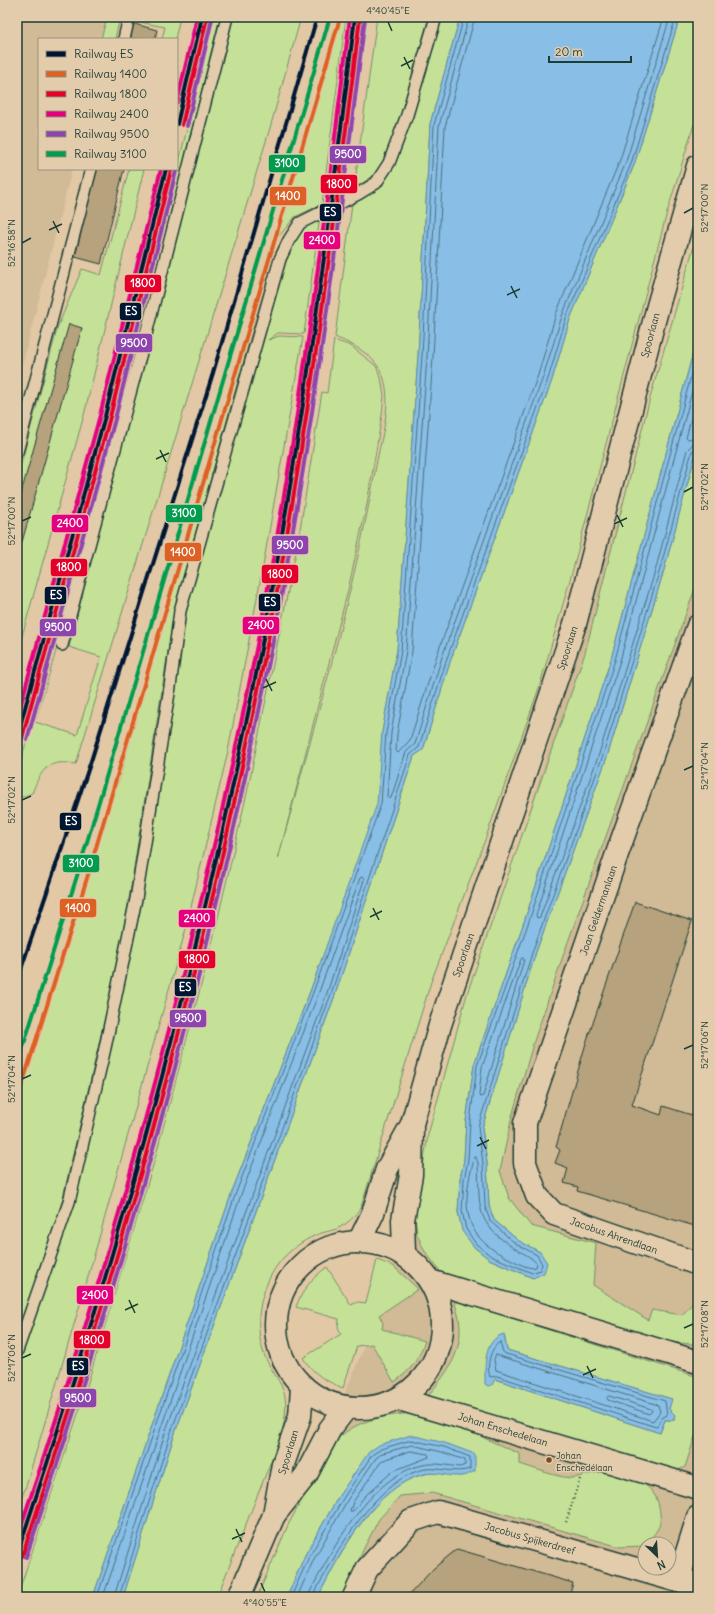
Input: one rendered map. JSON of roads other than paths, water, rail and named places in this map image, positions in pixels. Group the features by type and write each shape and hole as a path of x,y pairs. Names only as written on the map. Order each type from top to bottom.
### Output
{"main road":[{"name":"Spoorlaan","path":"359,1242 374,1213 387,1169 412,1124 440,1025 575,624 658,306 698,166"},
{"name":"Joan Geldermanlaan","path":"537,1196 525,1163 525,1123 698,626"},
{"name":"Spoorlaan","path":"404,1253 403,1220 411,1175 412,1124"},
{"name":"Jacobus Ahrendlaan","path":"537,1196 554,1214 698,1264"},
{"path":"359,1242 382,1243 404,1253 430,1281 440,1314 440,1347 431,1368 419,1385 400,1398 376,1407 346,1408 324,1401 302,1388 289,1373 275,1332 280,1295 297,1268 329,1247 359,1242"},
{"path":"430,1281 698,1362"},
{"name":"Spoorlaan","path":"239,1597 274,1515 283,1464 300,1416 302,1388"},
{"name":"Johan Enschedelaan","path":"400,1398 698,1488"},
{"name":"Spoorlaan","path":"274,1515 306,1475 330,1429 346,1408"},
{"name":"Jacobus Spijkerdreef","path":"354,1597 367,1569 411,1521 438,1512 688,1582 698,1517"}],"lane":[{"path":"124,38 129,17"},
{"path":"62,645 147,330 227,17"},
{"path":"17,1351 68,1202 104,1048 136,899 170,687 180,611 280,259 289,240 300,223 358,194 376,182 389,163 407,115 436,17"},
{"path":"17,452 92,170"}],"water":[{"path":"460,17 680,17 634,165 570,319 552,380 451,659 423,750 414,756 335,995 175,1433 123,1597 93,1597 233,1189 311,989 377,804 382,732 397,650 418,356 430,124"},
{"path":"698,334 698,445 664,570 607,757 536,952 482,1128 487,1163 489,1206 494,1220 519,1241 540,1252 547,1263 544,1273 533,1278 489,1259 474,1247 462,1231 458,1212 460,1179 464,1160 466,1121 474,1065 524,922 611,659"},
{"path":"504,1334 507,1350 672,1399 669,1409 675,1415 673,1420 665,1420 660,1433 495,1379 492,1385 488,1386 485,1384 485,1362 489,1348 497,1337"},
{"path":"411,1435 445,1443 475,1454 475,1471 461,1476 428,1473 406,1481 389,1493 374,1507 360,1524 337,1561 318,1597 287,1597 305,1555 340,1494 369,1452 379,1445"}],"rail line":[{"name":"2400","path":"178,98 197,17"},
{"name":"ES","path":"178,120 202,17"},
{"name":"ES","path":"17,981 91,761 213,373 317,17"},
{"name":"3100","path":"17,1066 77,876 330,17"},
{"name":"2400","path":"17,1538 88,1318 152,1096 181,984 234,758 272,567 298,411 350,17"},
{"name":"ES","path":"17,1554 54,1442 123,1217 155,1103 213,875 262,644 290,488 325,253 355,17"},
{"name":"1800","path":"182,125 207,18"},
{"name":"1400","path":"22,1085 87,878 340,18"},
{"name":"1800","path":"22,1556 59,1444 128,1218 160,1104 218,876 267,645 295,489 330,253 360,18"},
{"name":"9500","path":"26,1557 99,1333 133,1220 195,992 223,877 272,646 300,490 335,254 365,18"},
{"name":"9500","path":"187,126 212,19"},
{"name":"2400","path":"17,718 100,415 161,170"},
{"name":"ES","path":"17,737 105,416 166,170"},
{"name":"1800","path":"22,738 110,417 171,170"},
{"name":"9500","path":"27,740 115,419 176,171"}],"place":[{"name":"Johan Enschedélaan","path":"549,1460"}]}
